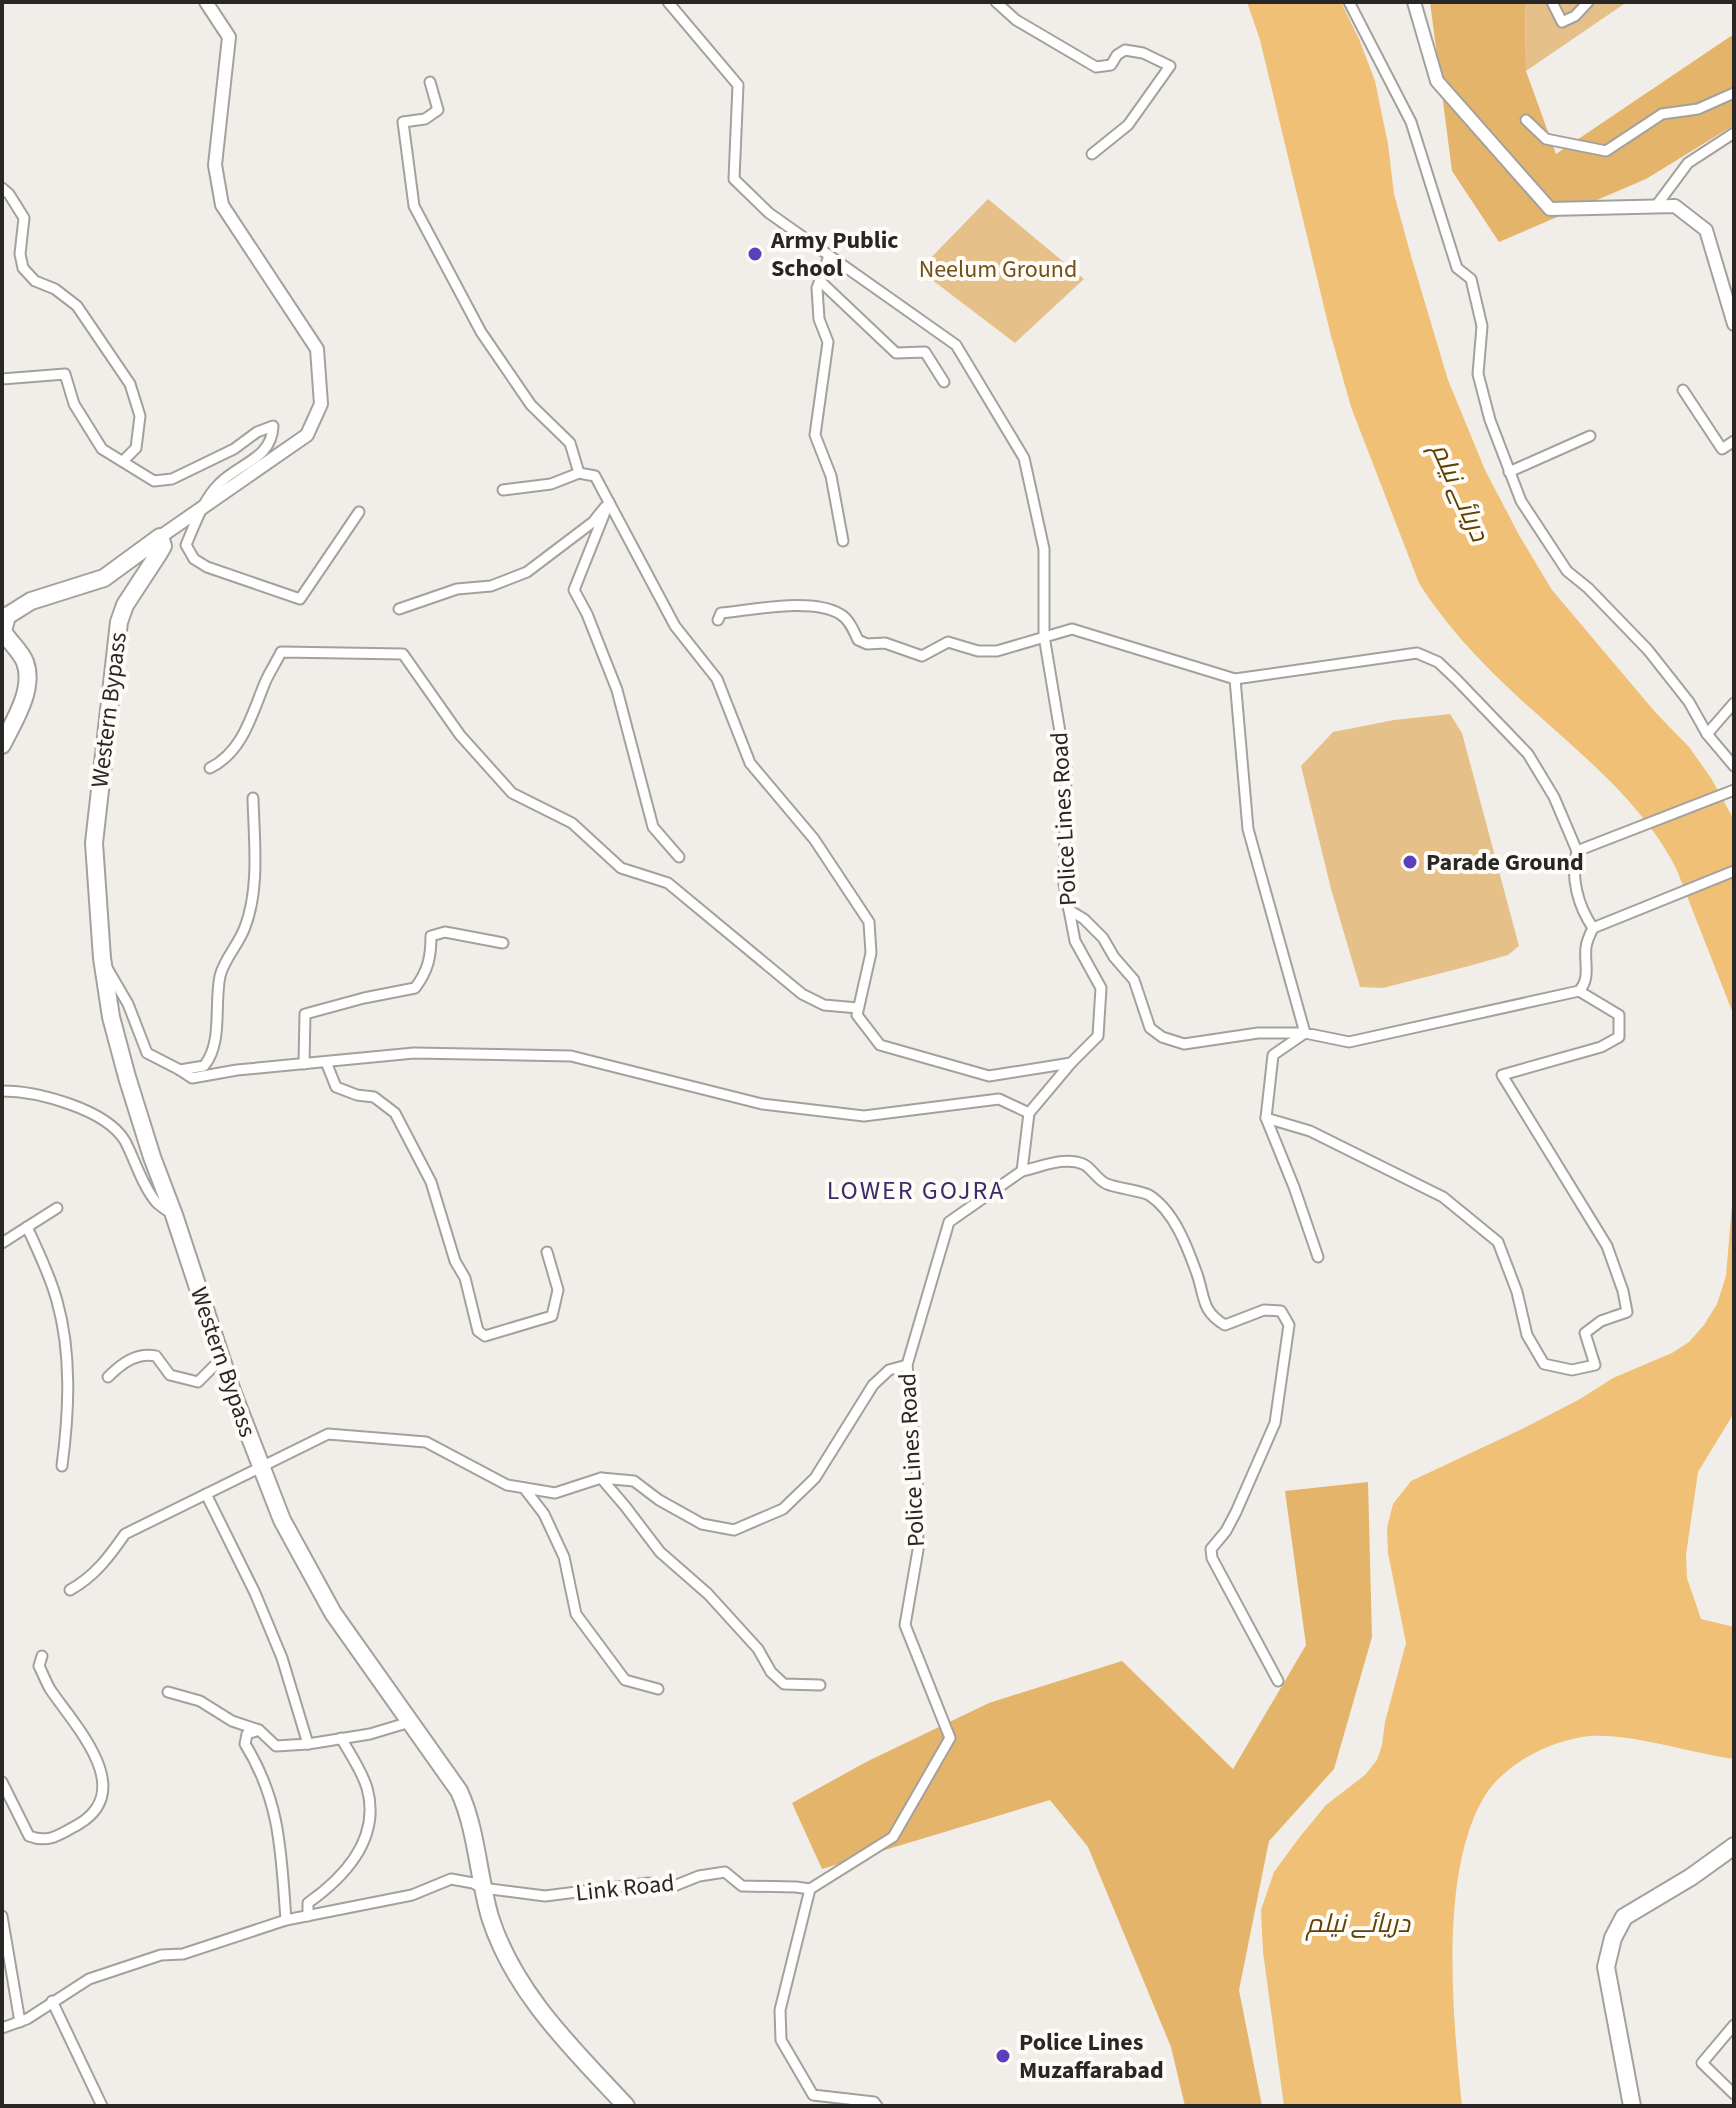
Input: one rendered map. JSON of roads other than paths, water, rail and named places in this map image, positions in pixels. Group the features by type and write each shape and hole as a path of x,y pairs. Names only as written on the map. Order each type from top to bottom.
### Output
{"highway":[{"path":"2,745 17,714 28,678 20,653 2,631 7,616 39,598 104,578 160,537"},
{"name":"Western Bypass","path":"160,537 163,546 125,605 115,638 94,843 102,958 111,1017 127,1077 221,1359 282,1520 326,1602 441,1763 467,1808 482,1888 502,1945 534,2003 626,2106"},
{"path":"1632,2106 1606,1967 1613,1938 1624,1917 1691,1877 1734,1846"}],"main road":[{"path":"160,537 307,435 321,404 317,349 222,205 215,165 229,37 206,2"},
{"path":"1414,2 1437,81 1550,209 1675,206 1706,230 1734,324"}],"street":[{"name":"Police Lines Road","path":"668,2 738,85 734,179 769,213 956,345 1024,458 1044,549 1044,636 1066,768 1064,884 1075,941 1101,988 1098,1036 1029,1113"},
{"path":"996,2 1016,20 1096,67 1111,65 1117,55 1125,50 1143,53 1170,66 1128,125 1092,154"},
{"path":"1349,2 1411,122 1457,268 1471,279 1482,326 1478,374 1490,420 1521,501 1567,571 1588,588 1648,650 1689,702 1707,734 1734,766"},
{"path":"1552,2 1562,22 1575,16 1588,2"},
{"path":"430,82 438,110 425,119 403,122 414,206 481,332 531,405 570,443 579,473"},
{"path":"1526,120 1546,139 1606,151 1662,114 1698,109 1734,93"},
{"path":"1656,206 1688,163 1734,133"},
{"path":"2,188 24,218 20,254 23,268 35,281 55,289 77,306 130,384 140,416 136,448 123,461"},
{"path":"829,256 817,288 819,319 828,342 815,435 831,476 843,541"},
{"path":"820,281 896,353 925,352 944,382"},
{"path":"2,379 65,374 82,421 102,449 154,481 172,479 273,426 272,440 219,483 201,511 186,545 194,559 207,567 300,599 359,512"},
{"path":"1683,390 1722,449 1734,441"},
{"path":"1509,472 1590,436"},
{"path":"503,490 551,484 579,473 595,476 675,626 717,679 750,763 814,839 869,922 871,953 857,1015 880,1045 989,1076 1071,1063"},
{"path":"399,609 457,589 491,586 527,572 593,522 609,502"},
{"path":"609,502 574,590 587,614 617,690 653,827 679,857"},
{"path":"718,620 721,613 790,604 820,608 840,614 858,640 867,644 885,643 922,656 948,642 978,651 997,651 1072,629 1235,679 1417,653 1438,662 1528,754 1554,797 1577,851 1577,897 1593,928"},
{"path":"210,768 224,761 250,726 265,682 281,652 403,654 460,735 512,793 572,823 621,868 668,883 802,994 824,1005 858,1008"},
{"path":"1235,679 1248,829 1305,1033"},
{"path":"1707,734 1734,703"},
{"path":"1577,851 1734,790"},
{"path":"180,1070 204,1066 213,1054 220,974 245,927 250,904 254,860 253,798"},
{"path":"1069,910 1084,919 1103,938 1114,957 1134,980 1150,1028 1162,1037 1184,1044 1258,1033 1305,1033 1349,1042 1579,991 1587,977 1586,943 1593,928 1734,871"},
{"path":"304,1064 305,1014 415,988 426,974 431,936 445,932 503,943"},
{"path":"102,958 128,1004 147,1053 192,1078 414,1053 571,1056 762,1104 864,1116 999,1099 1029,1113 1022,1171 1063,1161 1084,1165 1102,1182 1130,1192 1147,1194 1171,1215 1197,1275 1202,1299 1212,1317 1225,1325 1264,1310 1281,1311 1289,1325 1275,1423 1236,1512 1211,1549 1212,1558 1278,1681"},
{"path":"1266,1118 1310,1131 1443,1197 1498,1242 1517,1292 1527,1335 1544,1364 1572,1370 1595,1365 1585,1333 1601,1321 1627,1312 1623,1291 1607,1246 1502,1075 1601,1047 1619,1037 1619,1015 1579,991"},
{"path":"1305,1033 1273,1055 1266,1118 1318,1257"},
{"path":"326,1062 336,1087 374,1097 395,1113 431,1182 455,1261 465,1278 478,1331 485,1336 552,1316 558,1290 547,1252"},
{"path":"2,1091 22,1091 72,1106 111,1124 123,1138 156,1202 174,1215"},
{"name":"Police Lines Road","path":"810,1889 893,1837 950,1738 905,1625 918,1550 917,1473 907,1365 949,1222 1022,1171"},
{"path":"2,1243 57,1208"},
{"path":"27,1227 58,1302 65,1349 68,1412 62,1466"},
{"path":"108,1377 121,1364 145,1354 156,1356 170,1375 198,1382 221,1359"},
{"path":"70,1590 105,1562 125,1534 328,1434 426,1442 507,1485 555,1493 601,1478 634,1481 693,1520 734,1530 783,1509 815,1478 873,1385 889,1370 907,1365"},
{"path":"601,1478 660,1552 708,1594 758,1649 771,1672 784,1684 820,1685"},
{"path":"524,1488 544,1514 564,1557 576,1614 625,1680 658,1689"},
{"path":"206,1494 255,1593 282,1658 308,1744"},
{"path":"2,1782 29,1836 42,1841 57,1837 91,1817 104,1794 103,1777 89,1747 72,1715 49,1688 39,1666 42,1656"},
{"path":"168,1692 200,1701 232,1721 259,1730 276,1746 370,1734 410,1722"},
{"path":"259,1730 247,1734 245,1744 274,1804 286,1920"},
{"path":"308,1916 308,1903 324,1892 359,1855 371,1816 367,1788 341,1738"},
{"name":"Link Road","path":"482,1888 545,1896 648,1883 674,1886 699,1876 725,1872 742,1886 810,1889"},
{"path":"2,2028 20,2022 89,1979 161,1955 183,1954 286,1920 412,1895 451,1879 482,1888"},
{"path":"810,1889 780,2010 781,2040 821,2106"},
{"path":"2,1916 20,2022"},
{"path":"52,2001 102,2106"},
{"path":"1734,2025 1702,2063 1734,2094"},
{"path":"813,2095 874,2102 877,2106"}],"water":[{"name":"دریائے نیلم","path":"1247,2 1341,2 1359,39 1375,81 1394,194 1411,256 1448,380 1485,470 1552,590 1656,713 1689,747 1711,778 1734,820 1734,1016 1676,868 1646,822 1590,761 1483,663 1442,616 1419,583 1351,407 1260,40"},
{"path":"1734,1181 1734,1413 1698,1472 1686,1555 1687,1578 1701,1619 1734,1627 1734,1759 1642,1740 1590,1736 1561,1742 1532,1754 1506,1772 1486,1794 1471,1825 1455,1903 1453,1989 1462,2106 1284,2106 1263,1952 1261,1910 1274,1872 1326,1805 1365,1775 1377,1760 1382,1745 1406,1643 1388,1553 1387,1528 1393,1504 1411,1481 1522,1429 1613,1378 1672,1353 1689,1342 1717,1304 1726,1276"}],"place":[{"name":"Army Public School","path":"755,254"},
{"name":"Parade Ground","path":"1410,862"},
{"name":"Police Lines Muzaffarabad","path":"1003,2056"}],"district":[{"name":"LOWER GOJRA","path":"916,1190"}],"park label":[{"name":"Neelum Ground","path":"998,269"}]}
